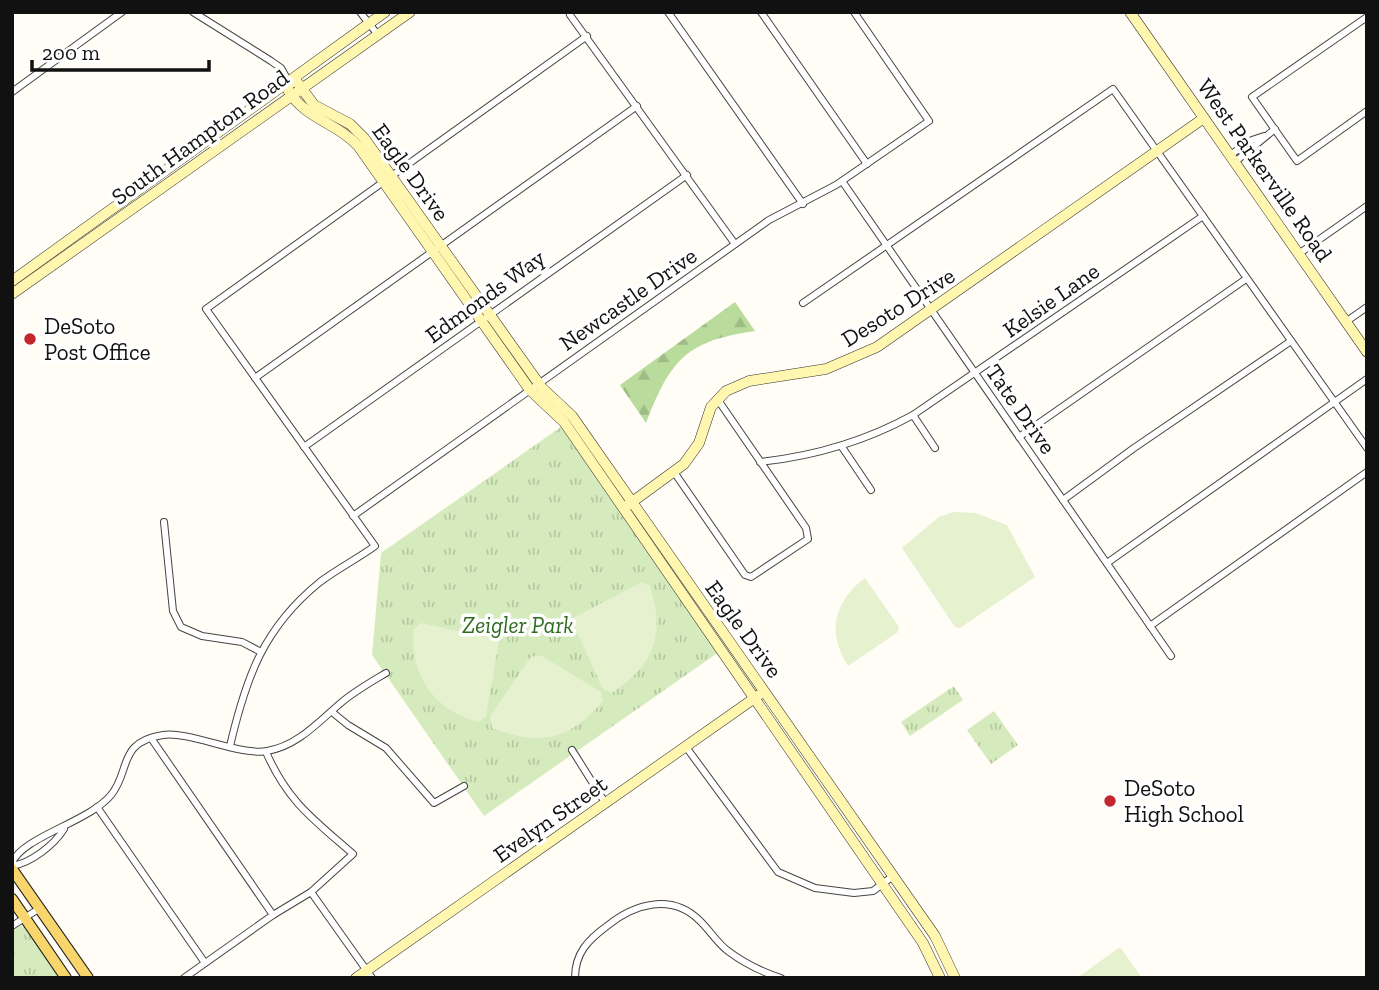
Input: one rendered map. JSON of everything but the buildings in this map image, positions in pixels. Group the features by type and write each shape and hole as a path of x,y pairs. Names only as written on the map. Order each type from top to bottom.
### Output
{"main road":[{"path":"12,866 88,978"},
{"path":"12,899 66,978"}],"street":[{"path":"12,92 122,12"},
{"path":"194,12 281,68 289,82 291,95"},
{"path":"360,12 378,35"},
{"name":"South Hampton Road","path":"86,235 187,155 385,12"},
{"name":"South Hampton Road","path":"12,281 40,267 194,164 410,12"},
{"path":"668,12 803,204"},
{"path":"761,12 867,164"},
{"name":"Newcastle Drive","path":"353,516 781,213 803,204 842,181 929,121 854,12"},
{"name":"West Parkerville Road","path":"1130,12 1367,352"},
{"path":"570,15 736,244"},
{"path":"1367,17 1252,96 1297,161 1367,111"},
{"path":"230,746 242,694 261,652 303,598 321,582 375,546 206,309 587,36"},
{"name":"Eagle Drive","path":"289,82 297,82 314,105 357,130 436,248 489,314 534,387"},
{"path":"803,303 1113,89 1367,448"},
{"name":"Eagle Drive","path":"291,95 304,111 352,138 388,180"},
{"path":"255,378 637,106"},
{"name":"Desoto Drive","path":"718,400 726,391 749,381 813,373 855,359 932,311 1204,118"},
{"path":"1233,159 1252,140 1275,129"},
{"path":"187,155 194,164"},
{"name":"Edmonds Way","path":"304,447 687,175"},
{"name":"Tate Drive","path":"842,181 1171,656"},
{"path":"1300,253 1367,206"},
{"name":"Kelsie Lane","path":"760,462 801,457 878,435 976,374 1203,216"},
{"name":"Eagle Drive","path":"436,248 481,321 534,387 568,419 626,506 728,637 935,936 955,978"},
{"name":"South Hampton Road","path":"12,294 40,267"},
{"path":"1020,437 1246,279"},
{"path":"1347,321 1367,307"},
{"path":"1063,500 1134,447 1291,341"},
{"path":"1107,563 1367,379"},
{"path":"626,506 674,472 699,443 707,415 718,400 809,534 801,544 751,577 740,570 674,472"},
{"path":"913,415 934,448"},
{"path":"842,447 871,490"},
{"path":"1150,626 1367,472"},
{"name":"Eagle Drive","path":"626,506 636,530 923,943 940,978"},
{"path":"164,522 173,611 180,627 202,636 242,642 261,652"},
{"path":"636,530 642,528 679,571"},
{"path":"717,645 728,637"},
{"path":"12,866 18,853 49,833 64,829 97,807 117,787 129,754 151,738 172,735 266,752 302,737 386,673"},
{"name":"Evelyn Street","path":"356,978 369,974 765,691"},
{"path":"332,712 386,748 434,803 464,786"},
{"path":"151,738 273,915"},
{"path":"686,747 778,873 799,884 834,892 873,891 893,876"},
{"path":"572,750 607,804"},
{"path":"184,978 273,915 311,892 353,854 301,809 280,784 266,752"},
{"path":"815,787 826,779"},
{"path":"97,807 205,963"},
{"path":"12,866 24,863 56,841 64,829"},
{"path":"311,892 369,974"},
{"path":"575,978 575,961 592,938 620,916 642,906 660,903 677,905 698,918 727,950 763,972 781,978"},
{"path":"12,926 40,908"}],"green space":[{"path":"735,302 755,331 712,341 684,357 664,383 646,423 620,385"},
{"name":"Zeigler Park","path":"561,427 719,652 484,816 372,655 381,553"},
{"path":"953,512 976,513 1007,525 1035,577 960,628 955,627 902,548 939,517"},
{"path":"865,578 899,627 898,632 848,666 837,642 837,619 846,597"},
{"path":"642,582 650,586 654,603 656,634 653,647 638,671 612,693 603,689 571,619"},
{"path":"421,623 499,640 486,717 478,722 462,716 449,709 428,688 420,675 414,646 414,629"},
{"path":"540,655 601,692 603,701 578,724 553,736 525,737 492,728 490,716 531,657"},
{"path":"954,686 963,700 910,736 901,722"},
{"path":"994,711 1018,745 991,764 967,730"},
{"path":"25,927 59,978 12,978 12,930"},
{"path":"1120,947 1142,978 1077,978"}],"place":[{"name":"DeSoto Post Office","path":"30,339"},
{"name":"DeSoto High School","path":"1110,801"}]}
